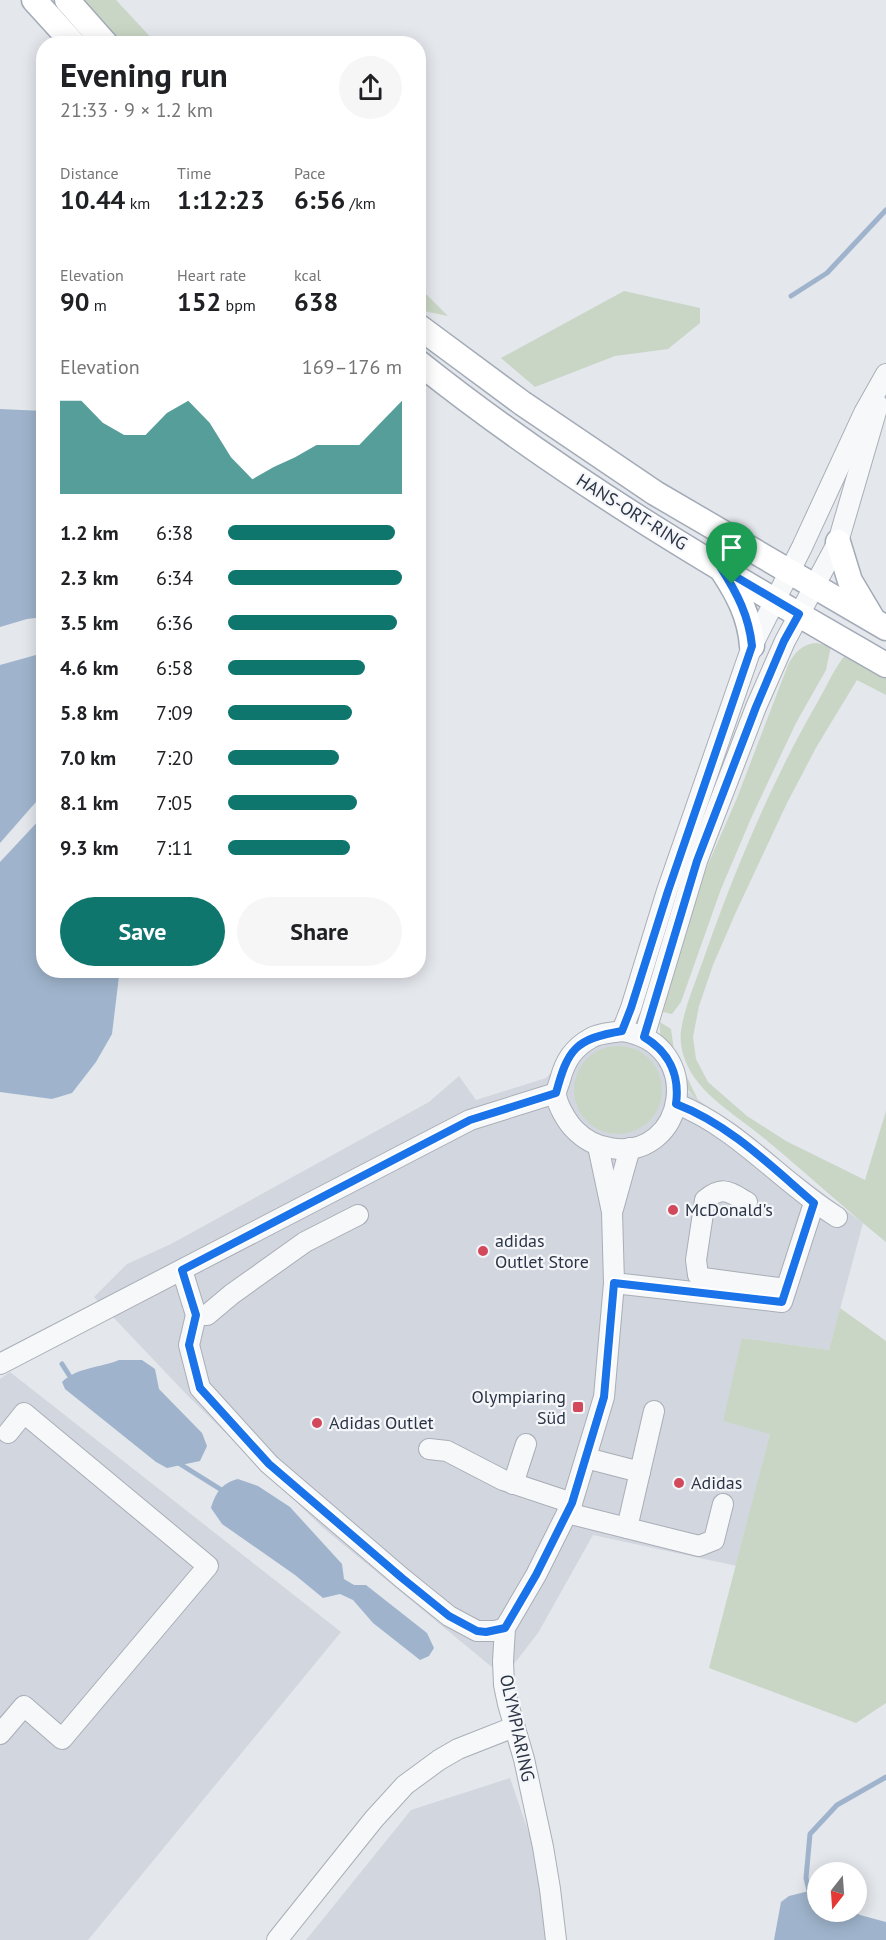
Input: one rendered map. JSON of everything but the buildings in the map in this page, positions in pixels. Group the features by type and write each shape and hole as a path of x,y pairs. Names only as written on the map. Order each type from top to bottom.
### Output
{"main road":[{"path":"34,0 67,36"},
{"path":"67,0 99,36"},
{"name":"HANS-ORT-RING","path":"426,332 522,403 655,493 880,624"},
{"name":"HANS-ORT-RING","path":"426,368 494,420 569,472 721,568 886,665"},
{"path":"838,542 850,581 880,624"},
{"path":"721,568 740,599 748,618 752,646"}],"street":[{"path":"622,1031 752,646 864,413 886,376"},
{"path":"644,1037 697,861 756,707 784,641 838,542 886,376"},
{"path":"622,1031 644,1037 660,1048 671,1062 678,1084 676,1104 672,1115 653,1139 630,1148 617,1149 598,1146 581,1137 570,1125 556,1093 563,1068 577,1047 593,1036 622,1031"},
{"path":"0,1364 470,1120 556,1093"},
{"path":"676,1104 697,1112 747,1147 814,1203 837,1217"},
{"name":"OLYMPIARING","path":"556,1940 543,1847 504,1685 503,1661 505,1628 536,1575 569,1508 604,1397 614,1283 612,1212 598,1146"},
{"name":"OLYMPIARING","path":"612,1212 630,1148"},
{"path":"747,1202 727,1191 715,1192 705,1200 696,1260 698,1275 703,1278 786,1289"},
{"path":"614,1283 782,1302 814,1203"},
{"path":"196,1315 207,1315 232,1294 306,1242 358,1215"},
{"path":"182,1270 196,1315 189,1345 200,1388 269,1464 449,1616 477,1631 486,1632 505,1628"},
{"path":"627,1528 654,1411"},
{"path":"0,1734 24,1706 62,1739 208,1566 24,1413 3,1433"},
{"path":"508,1482 521,1443"},
{"path":"429,1449 447,1450 508,1482 569,1508 627,1528 699,1546 714,1540 723,1504"},
{"path":"586,1458 640,1472"},
{"path":"277,1940 374,1819 405,1785 458,1749 514,1727"}],"shaded area":[{"path":"596,1028 657,1040 688,1092 863,1223 829,1350 742,1338 770,1434 737,1566 593,1535 538,1633 504,1677 322,1527 188,1396 94,1297 127,1264 171,1244 429,1102 459,1076 476,1100 546,1078"},
{"path":"10,1372 341,1632 88,1940 0,1940 0,1379"},
{"path":"510,1778 539,1863 547,1940 306,1940 411,1810"}],"green space":[{"path":"78,0 116,0 149,36 112,36"},
{"path":"624,291 700,308 700,323 668,349 615,356 535,387 501,358"},
{"path":"426,294 448,316 426,311"},
{"path":"816,643 831,646 826,670 796,723 752,816 721,889 681,1002 672,1014 663,1012 687,919 699,885 737,798 788,665 799,650"},
{"path":"847,653 886,675 886,695 857,680 817,746 787,803 713,965 699,1006 693,1037 696,1059 708,1082 747,1116 786,1141 865,1180 886,1111 886,1242 709,1094 691,1072 684,1056 681,1038 684,1016 693,988 756,825 785,763 834,671"},
{"path":"660,1022 671,1029 674,1050 698,1100 684,1085 671,1064 662,1042"},
{"path":"618,1046 635,1050 649,1059 658,1073 662,1090 658,1107 649,1121 635,1130 618,1134 601,1130 587,1121 578,1107 574,1090 578,1073 587,1059 601,1050"},
{"path":"840,1308 886,1341 886,1703 856,1723 709,1668 770,1434 723,1421 742,1338 829,1350"}],"water":[{"path":"0,409 36,411 36,618 0,627"},
{"path":"36,655 36,802 0,843 0,665"},
{"path":"36,823 36,978 119,978 112,1034 96,1062 72,1093 52,1099 0,1092 0,862"},
{"path":"119,1360 142,1360 155,1369 159,1389 202,1433 207,1446 200,1461 167,1468 156,1462 65,1389 62,1382 75,1373"},
{"path":"238,1479 258,1486 290,1507 342,1564 344,1579 354,1585 366,1585 427,1633 434,1648 429,1656 420,1660 373,1623 353,1600 340,1594 323,1598 295,1575 222,1524 211,1508 213,1502 224,1486"},
{"path":"807,1892 807,1922 867,1922 867,1917 886,1922 886,1940 774,1940 781,1902 789,1896"}],"waterway":[{"path":"791,296 827,273 886,210"},
{"path":"62,1364 69,1375"},
{"path":"180,1464 220,1489"},
{"path":"807,1862 810,1834 837,1805 886,1777"},
{"path":"807,1867 807,1882"}],"place":[{"name":"McDonald's","path":"673,1210"},
{"name":"adidas Outlet Store","path":"483,1251"},
{"name":"Olympiaring Süd","path":"578,1407"},
{"name":"Adidas Outlet","path":"317,1423"},
{"name":"Adidas","path":"679,1483"}],"route":[{"path":"721,568 799,614 784,641 756,707 697,861 644,1037 660,1048 671,1062 678,1084 676,1104 697,1112 747,1147 814,1203 782,1302 614,1283 604,1397 572,1503 536,1575 505,1628 486,1632 477,1631 449,1616 269,1464 200,1388 189,1345 196,1315 182,1270 470,1120 556,1093 563,1068 577,1047 593,1036 622,1031 752,646 748,618 732,584 721,568"}]}
